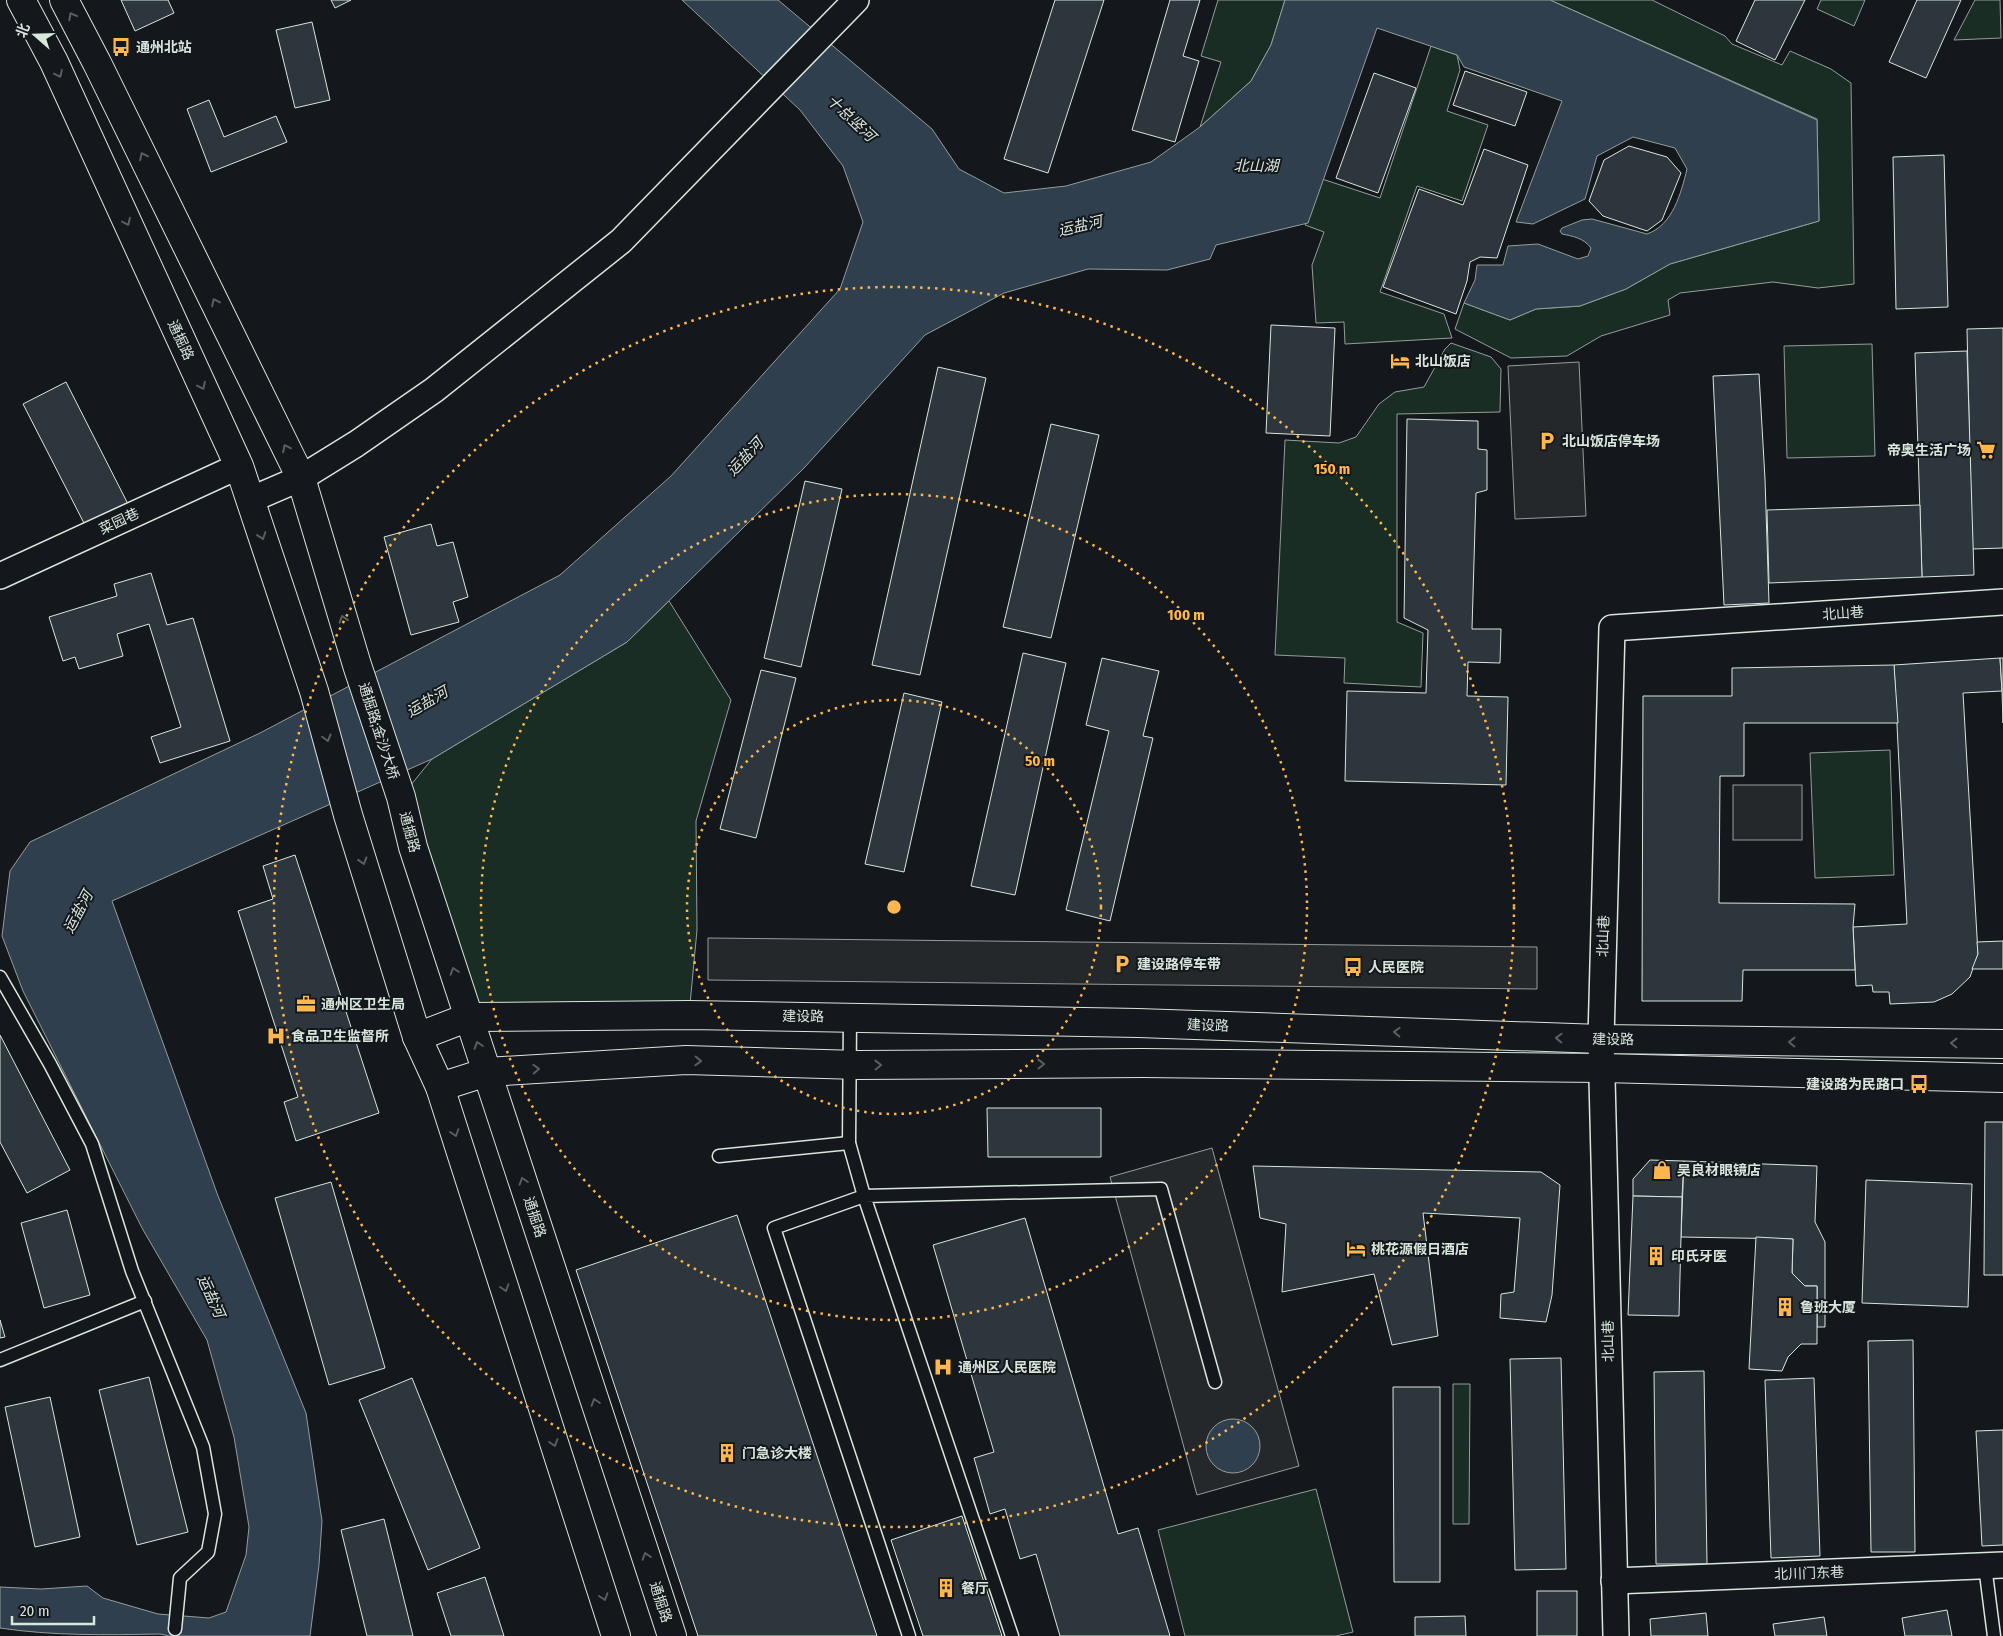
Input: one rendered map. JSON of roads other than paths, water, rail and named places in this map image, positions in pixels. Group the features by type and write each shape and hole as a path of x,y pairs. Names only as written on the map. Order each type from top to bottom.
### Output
{"main road":[{"name":"通掘路","path":"21,0 54,62 239,466 314,691 348,815 417,1037"},
{"path":"64,0 97,63 301,478"},
{"name":"通掘路;金沙大桥","path":"301,478 357,665 401,797"},
{"name":"通掘路","path":"401,797 413,847 672,1636"},
{"name":"建设路","path":"417,1037 469,1017 689,1014 1178,1024 1601,1040 2003,1044"},
{"path":"417,1037 440,1087 616,1636"},
{"name":"建设路","path":"440,1087 487,1072 686,1060 859,1065 1143,1063 1602,1068 2003,1078"}],"street":[{"path":"250,500 301,478 356,444 434,390 621,240 856,0"},
{"name":"菜园巷","path":"0,576 239,466"},
{"name":"北山巷","path":"1616,1636 1601,1040 1612,628 2003,602"},
{"name":"北川门东巷","path":"1614,1581 1994,1565"}],"lane":[{"path":"0,977 50,1064 92,1144 132,1271 203,1447 216,1514 208,1552 180,1578 175,1629"},
{"path":"850,1017 849,1143 864,1196 1012,1636"},
{"path":"719,1156 849,1143"},
{"path":"909,1636 774,1228 864,1196 1161,1189 1215,1382"},
{"path":"0,1360 145,1301"},
{"path":"1994,1565 1994,1636"}],"water":[{"path":"682,0 778,0 932,129 959,169 1004,193 1066,186 1151,162 1200,127 1251,81 1271,45 1285,0 1550,0 1817,120 1819,221 1670,264 1626,289 1580,306 1536,309 1510,320 1464,303 1475,280 1477,265 1503,265 1508,246 1538,244 1578,259 1588,256 1591,248 1581,240 1562,234 1560,231 1562,228 1582,220 1592,219 1647,234 1656,230 1670,216 1675,207 1687,169 1675,148 1633,137 1597,156 1585,199 1533,224 1516,222 1562,101 1464,67 1457,55 1377,28 1308,223 1216,245 1210,259 1167,270 1088,269 1004,293 925,335 804,468 627,642 432,759 112,901 218,1196 306,1413 322,1521 319,1565 310,1636 80,1634 0,1628 0,1587 41,1589 87,1586 103,1598 158,1614 209,1618 226,1612 246,1555 249,1527 234,1437 207,1340 142,1228 23,991 2,936 10,871 30,842 260,733 560,575 671,476 840,289 863,222 843,166 800,110"},
{"path":"1233,1419 1243,1421 1252,1427 1258,1436 1260,1446 1258,1456 1252,1465 1243,1471 1233,1473 1223,1471 1214,1465 1208,1456 1206,1446 1208,1436 1214,1427 1223,1421"}],"place":[{"name":"通州北站","path":"121,47"},
{"name":"北山饭店","path":"1400,361"},
{"name":"北山饭店停车场","path":"1547,441"},
{"name":"帝奥生活广场","path":"1986,450"},
{"name":"建设路停车带","path":"1122,964"},
{"name":"人民医院","path":"1353,967"},
{"name":"通州区卫生局","path":"306,1004"},
{"name":"食品卫生监督所","path":"276,1036"},
{"name":"建设路为民路口","path":"1919,1084"},
{"name":"吴良材眼镜店","path":"1662,1170"},
{"name":"桃花源假日酒店","path":"1356,1249"},
{"name":"印氏牙医","path":"1656,1256"},
{"name":"鲁班大厦","path":"1785,1307"},
{"name":"通州区人民医院","path":"943,1367"},
{"name":"门急诊大楼","path":"727,1453"},
{"name":"餐厅","path":"946,1588"}],"water label":[{"name":"十总竖河","path":"851,118"},
{"name":"北山湖","path":"1256,166"},
{"name":"运盐河","path":"1080,226"},
{"name":"运盐河","path":"745,457"},
{"name":"运盐河","path":"427,702"},
{"name":"运盐河","path":"78,912"},
{"name":"运盐河","path":"211,1296"}]}
